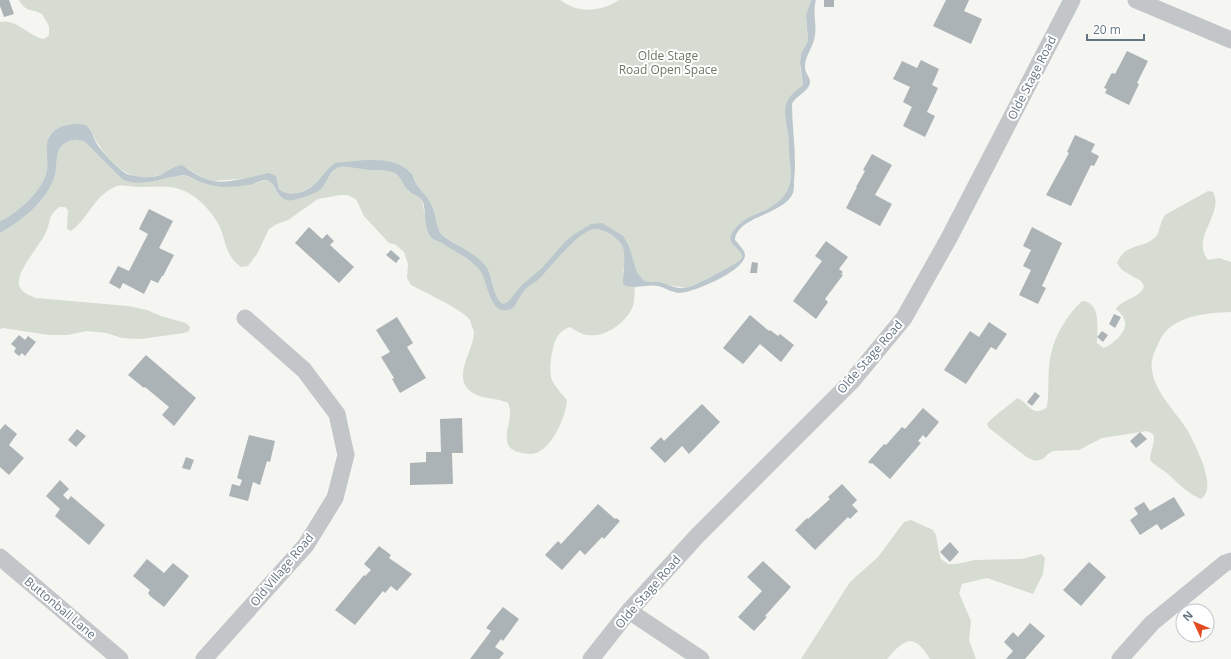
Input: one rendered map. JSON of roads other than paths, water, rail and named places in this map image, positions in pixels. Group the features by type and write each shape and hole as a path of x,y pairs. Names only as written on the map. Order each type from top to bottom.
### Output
{"street":[{"name":"Olde Stage Road","path":"591,659 629,611 697,536 852,381 904,318 949,238 1072,0"},
{"path":"1136,0 1231,40"},
{"name":"Old Village Road","path":"204,659 306,545 336,498 346,454 337,414 304,370 245,318"},
{"name":"Buttonball Lane","path":"0,557 120,659"},
{"path":"1120,659 1152,623 1225,563 1231,561"},
{"path":"629,611 701,659"}],"park label":[{"name":"Olde Stage Road Open Space","path":"668,63"}]}
